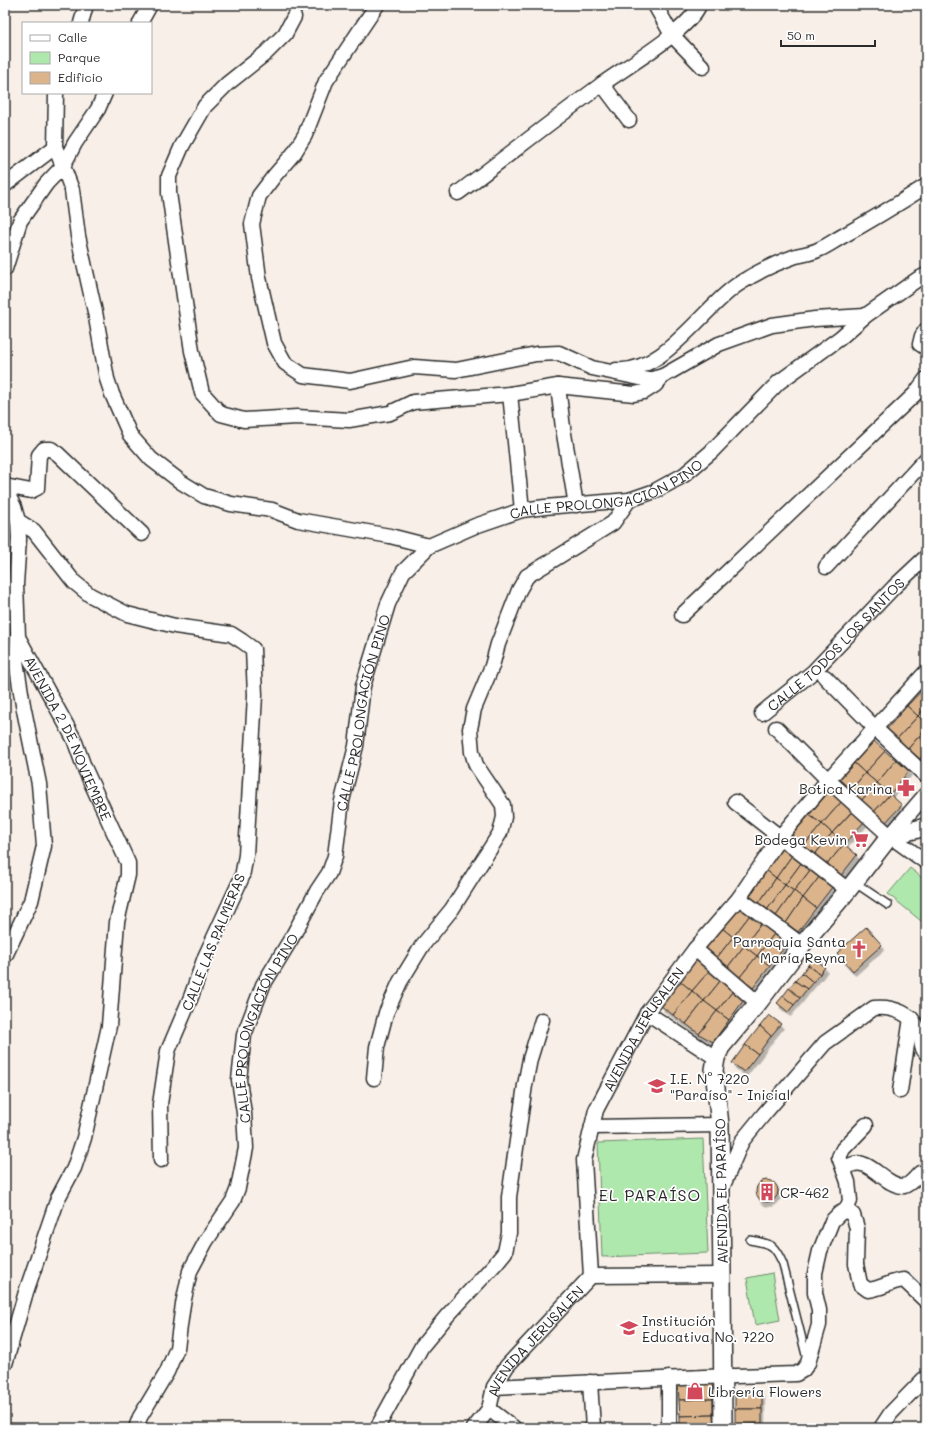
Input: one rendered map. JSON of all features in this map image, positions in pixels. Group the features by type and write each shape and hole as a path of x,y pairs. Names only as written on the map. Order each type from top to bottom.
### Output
{"street":[{"path":"81,22 86,5"},
{"path":"141,22 150,5"},
{"path":"377,5 326,81 305,134 294,153 259,196 252,224 260,278 274,343 286,363 303,375 350,381 414,367 456,370 536,354 559,353 592,368 649,380 663,376 719,344 772,325 815,319 865,316"},
{"path":"655,5 672,35 703,67"},
{"path":"458,193 602,84 672,35 697,11 699,5"},
{"path":"294,17 285,34 266,53 227,84 205,106 182,146 169,176 169,193 191,343 202,393 221,414 244,420 297,417 349,420 390,413 413,402 510,394 558,386 634,394 644,392 655,385 663,376"},
{"path":"602,84 629,120"},
{"path":"56,94 55,147 72,190 78,236 95,312 107,379 130,435 151,459 181,482 204,496 231,504 272,510 298,520 390,536 429,546"},
{"path":"5,269 20,220 46,184 63,166 75,144 98,109 105,94"},
{"path":"5,185 55,147"},
{"path":"592,368 624,371 646,364 662,354 688,332 736,286 766,269 796,256 818,250 878,216 926,186"},
{"name":"CALLE PROLONGACIÓN PINO","path":"136,1428 140,1417 167,1372 177,1348 182,1304 190,1271 206,1241 233,1201 238,1188 246,1148 244,1114 239,1080 244,1035 263,985 291,939 317,891 329,873 335,856 342,801 356,746 363,686 388,604 403,572 429,546 475,526 522,510 629,500 655,491 684,475 711,452 779,382 840,338 865,316 918,279 926,276"},
{"path":"926,330 922,336 920,344 926,348"},
{"path":"682,615 915,394 926,379"},
{"path":"558,386 563,428 576,505"},
{"path":"510,394 522,510"},
{"path":"5,487 31,491 37,488 39,455 44,449 51,449 142,534"},
{"path":"826,567 926,459"},
{"name":"AVENIDA 2 DE NOVIEMBRE","path":"5,487 14,507 18,521 19,539 16,584 18,637 74,739 84,768 128,863 128,876 117,922 109,1026 84,1138 74,1168 58,1198 26,1292 5,1364"},
{"path":"374,1078 377,1047 386,1013 400,982 422,946 452,909 500,833 504,817 503,805 476,766 472,752 470,729 474,709 492,666 498,644 519,590 527,576 613,523 629,500"},
{"name":"CALLE LAS PALMERAS","path":"18,521 34,531 74,582 90,595 127,614 175,626 231,634 253,649 255,695 246,854 242,877 205,957 191,997 168,1051 160,1104 161,1160"},
{"name":"CALLE TODOS LOS SANTOS","path":"762,713 813,672 894,587 926,557"},
{"path":"5,956 31,901 44,846 39,784 16,661 18,637"},
{"name":"AVENIDA JERUSALEN","path":"474,1428 490,1409 494,1387 507,1366 591,1276 584,1160 596,1110 647,1013 696,949 739,898 780,836 828,780 925,675"},
{"path":"825,677 875,728 926,776"},
{"path":"776,728 828,780 890,836 926,862"},
{"path":"890,836 926,794"},
{"path":"735,802 851,886"},
{"path":"890,836 926,827"},
{"name":"AVENIDA EL PARAÍSO","path":"723,1428 720,1125 714,1070 716,1058 721,1047 758,1003 802,945 890,836"},
{"path":"739,898 802,945"},
{"path":"696,949 758,1003"},
{"path":"721,1191 742,1141 825,1043 874,1008 883,1007 898,1011 911,1018 916,1023 920,1034 922,1048 926,1054"},
{"path":"647,1013 716,1058"},
{"path":"900,1091 911,1018"},
{"path":"377,1428 422,1346 505,1252 509,1233 509,1197 525,1085 530,1059 542,1020"},
{"path":"592,1127 720,1125"},
{"path":"494,1387 669,1378 796,1374 803,1370 808,1363 819,1326 819,1310 815,1293 815,1273 820,1251 832,1221 846,1210 850,1202 848,1182 839,1157 843,1149 866,1125"},
{"path":"844,1170 852,1164 863,1164 891,1183 904,1186 912,1182 920,1172"},
{"path":"846,1210 853,1215 857,1228 856,1264 860,1284 868,1290 877,1289 894,1281 904,1280 926,1301"},
{"path":"591,1276 722,1275"},
{"path":"669,1378 669,1428"},
{"path":"881,1428 891,1413 924,1379"},
{"path":"590,1382 593,1428"},
{"path":"490,1409 514,1428"}],"lane":[{"path":"851,886 888,905"},
{"path":"750,1240 768,1243 776,1249 781,1259 808,1363"}],"green space":[{"path":"910,868 926,881 926,925 888,894"},
{"path":"703,1139 708,1253 602,1257 598,1143"},
{"path":"772,1273 780,1320 755,1325 747,1278"}],"building":[{"path":"926,686 926,707 918,716 907,706"},
{"path":"907,706 918,716 897,739 886,730"},
{"path":"926,707 926,724 918,716"},
{"path":"918,716 926,724 926,728 908,749 897,739"},
{"path":"926,728 926,752 920,759 908,749"},
{"path":"874,741 885,751 865,773 854,763"},
{"path":"885,751 896,760 877,783 865,773"},
{"path":"896,760 909,771 890,794 877,783"},
{"path":"854,763 865,773 849,793 837,782"},
{"path":"865,773 877,783 860,802 849,793"},
{"path":"877,783 890,794 872,814 860,802"},
{"path":"831,789 843,800 822,824 809,815"},
{"path":"890,794 902,805 884,824 872,814"},
{"path":"843,800 854,809 832,833 822,824"},
{"path":"852,812 864,822 844,844 832,833"},
{"path":"809,815 822,824 802,848 790,838"},
{"path":"822,824 832,833 813,857 802,848"},
{"path":"832,833 844,844 825,867 813,857"},
{"path":"844,844 857,855 839,878 825,867"},
{"path":"784,846 793,854 776,878 766,870"},
{"path":"793,854 802,862 785,885 776,878"},
{"path":"802,862 811,869 794,891 785,885"},
{"path":"811,869 820,876 803,898 794,891"},
{"path":"766,870 776,878 759,903 747,895"},
{"path":"820,876 833,886 816,908 803,898"},
{"path":"776,878 785,885 767,910 759,903"},
{"path":"785,885 794,891 776,916 767,910"},
{"path":"794,891 803,898 786,923 776,916"},
{"path":"803,898 816,908 798,932 786,923"},
{"path":"739,907 750,915 733,937 722,928"},
{"path":"750,915 761,924 744,946 733,937"},
{"path":"761,924 774,934 757,956 744,946"},
{"name":"Parroquia Santa María Reyna","path":"866,927 882,945 853,971 837,953"},
{"path":"722,928 733,937 716,959 704,950"},
{"path":"774,934 787,944 770,966 757,956"},
{"path":"733,937 744,946 727,968 716,959"},
{"path":"744,946 757,956 739,978 727,968"},
{"path":"757,956 770,966 753,988 739,978"},
{"path":"814,958 825,967 820,974 808,965"},
{"path":"697,959 710,970 692,991 680,981"},
{"path":"808,965 820,974 813,982 802,973"},
{"path":"710,970 721,980 704,1001 692,991"},
{"path":"802,973 813,982 807,989 795,981"},
{"path":"721,980 733,991 717,1011 704,1001"},
{"path":"680,981 692,991 673,1015 661,1006"},
{"path":"795,981 807,989 800,998 789,988"},
{"path":"789,988 800,998 794,1005 783,996"},
{"path":"692,991 704,1001 686,1024 673,1015"},
{"path":"733,991 744,1000 729,1020 717,1011"},
{"path":"783,996 794,1005 788,1012 777,1003"},
{"path":"704,1001 717,1011 699,1034 686,1024"},
{"path":"717,1011 729,1020 713,1042 699,1034"},
{"path":"769,1015 781,1024 771,1036 760,1026"},
{"path":"760,1026 771,1036 758,1054 745,1045"},
{"path":"745,1045 758,1054 744,1072 732,1063"},
{"name":"CR-462","path":"767,1180 775,1183 778,1191 775,1199 767,1202 759,1199 756,1191 759,1183"},
{"name":"Librería Flowers","path":"713,1383 713,1399 679,1400 678,1384"},
{"path":"735,1393 762,1393 762,1409 735,1409"},
{"path":"713,1399 713,1415 680,1416 679,1400"},
{"path":"735,1409 762,1409 762,1424 735,1425"},
{"path":"713,1415 714,1428 680,1428 680,1416"},
{"path":"762,1424 763,1428 735,1428 735,1425"}],"place":[{"name":"Botica Karina","path":"906,788"},
{"name":"Bodega Kevin","path":"860,839"},
{"name":"Parroquia Santa María Reyna","path":"859,949"},
{"name":"I.E. N° 7220 \"Paraíso\" - Inicial","path":"657,1086"},
{"name":"CR-462","path":"767,1192"},
{"name":"Institución Educativa No. 7220","path":"629,1328"},
{"name":"Librería Flowers","path":"695,1391"}],"district":[{"name":"EL PARAÍSO","path":"650,1194"}]}
